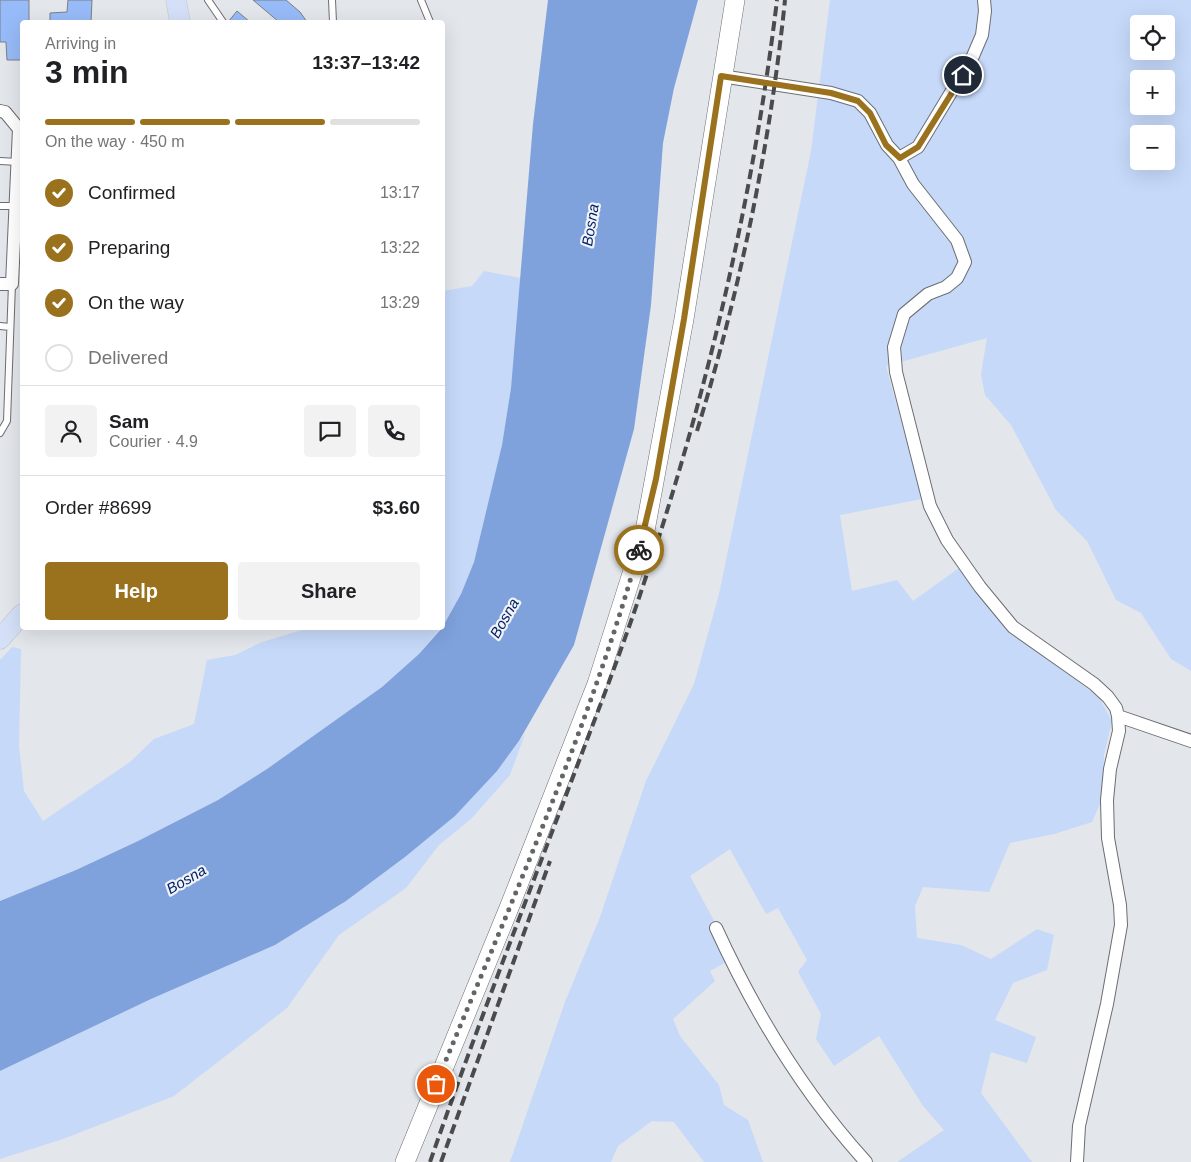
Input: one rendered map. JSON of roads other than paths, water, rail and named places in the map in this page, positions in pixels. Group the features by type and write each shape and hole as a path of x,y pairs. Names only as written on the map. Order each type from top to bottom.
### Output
{"main road":[{"path":"176,0 180,20"},
{"path":"405,1162 511,903 590,701 644,536 684,319 721,76 735,0"},
{"path":"0,639 20,616"}],"street":[{"path":"900,158 918,147 974,56 982,35 986,11 984,0"},
{"path":"721,76 831,93 858,101 870,113 886,145 900,158 913,184 957,240 965,262 957,278 946,287 928,294 904,314 894,347 896,372 930,506 947,540 980,587 1013,627 1094,684 1108,697 1116,708 1119,732 1110,769 1107,800 1108,838 1120,905 1120,925 1107,1004 1079,1126 1077,1162"},
{"path":"0,111 5,112 19,129 15,206 6,284"},
{"path":"1118,716 1191,741"},
{"path":"716,928 748,992 793,1066 850,1144 866,1162"}],"lane":[{"path":"208,0 222,20"},
{"path":"332,0 333,20"},
{"path":"421,0 429,20"},
{"path":"0,161 18,162"},
{"path":"0,206 15,206"},
{"path":"0,433 7,421 10,327 6,284"},
{"path":"0,326 10,327"},
{"path":"0,361 9,362"},
{"path":"0,394 8,395"}],"water":[{"name":"Bosna","path":"548,0 698,0 674,88 663,143 651,305 634,429 574,645 519,741 497,771 455,816 405,857 346,901 275,945 151,999 0,1071 0,901 76,870 218,800 267,769 382,687 419,654 440,630 445,630 445,623 461,594 474,562 502,445 511,388 533,124"}],"railway":[{"path":"430,1162 488,1000 617,661 642,589 687,445 707,371 741,224 755,150 777,0"},
{"path":"697,431 727,325 752,217 771,109 785,0"},
{"path":"441,1162 550,861"}]}
